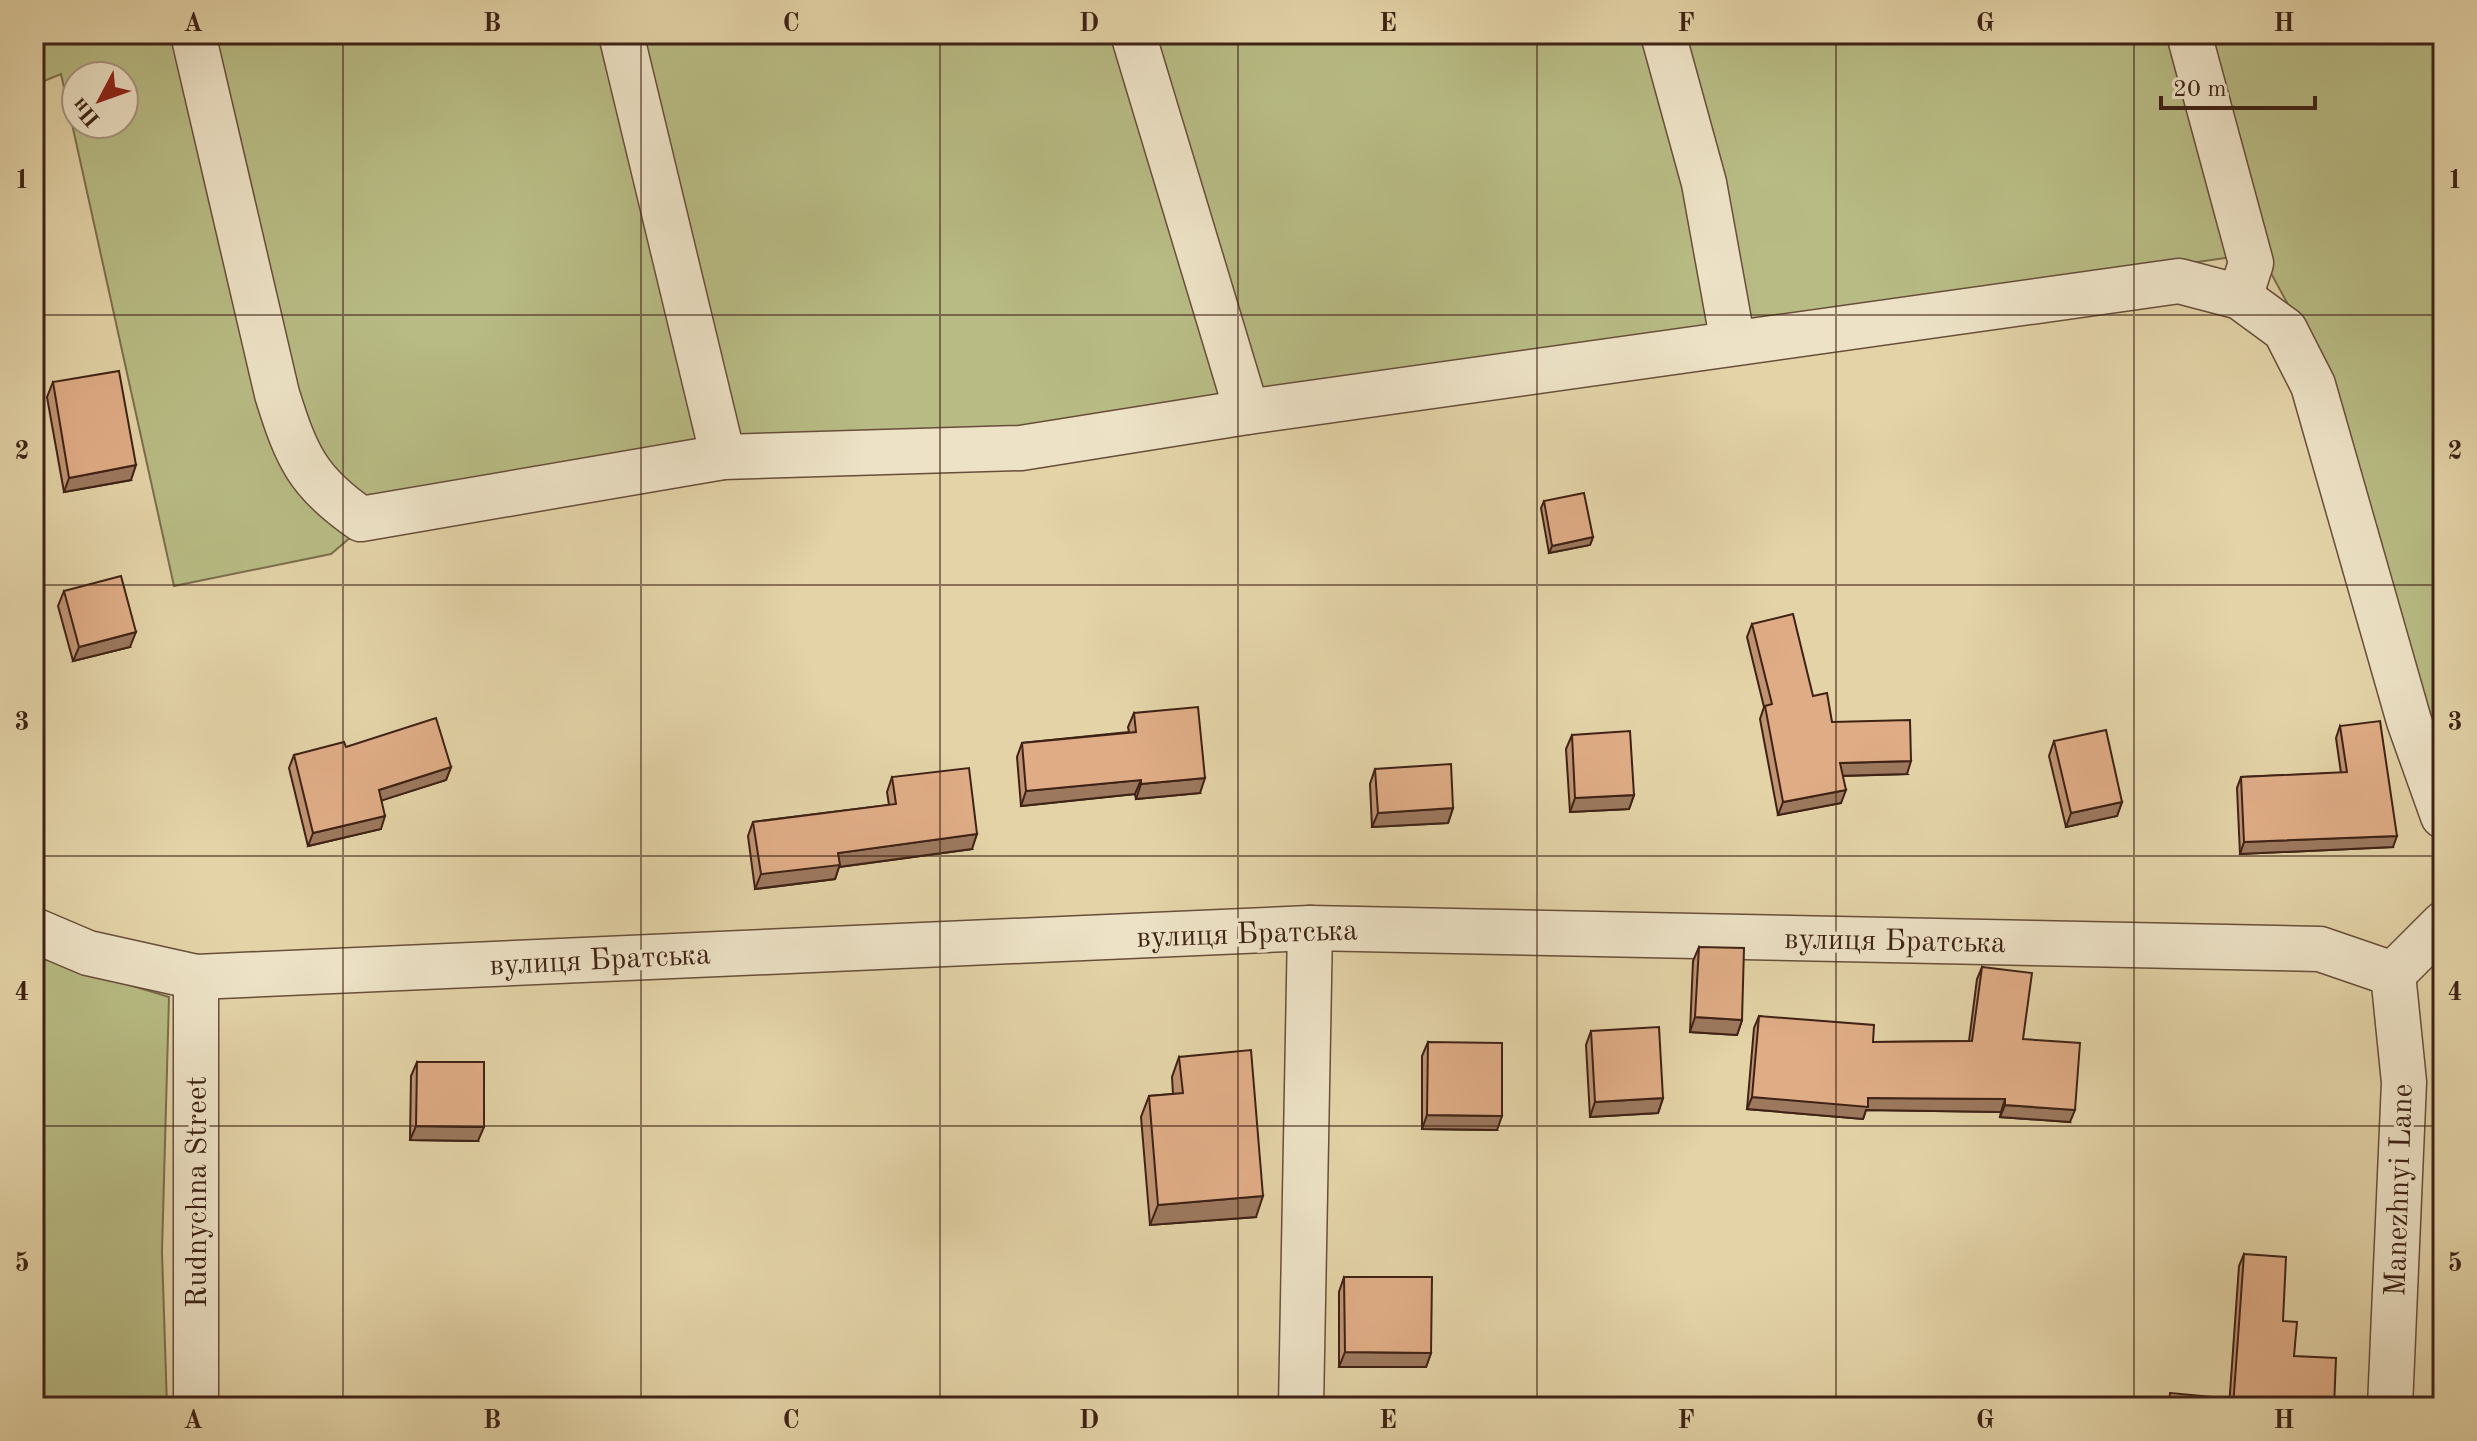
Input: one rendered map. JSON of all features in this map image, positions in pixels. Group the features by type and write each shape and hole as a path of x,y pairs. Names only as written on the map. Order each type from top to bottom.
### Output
{"street":[{"path":"193,34 277,394 295,451 328,497 361,519 723,457 1021,448 1247,412 1733,343 2008,308 2179,281 2240,297 2285,330 2313,385 2409,721 2443,816"},
{"path":"621,34 723,457"},
{"path":"1133,34 1247,412"},
{"path":"1663,34 1704,183 1733,343"},
{"path":"2189,34 2251,263 2240,297"},
{"path":"2393,974 2443,924"},
{"path":"1301,1407 1310,928"},
{"name":"вулиця Братська","path":"34,930 88,953 196,977 1310,928 2320,949 2393,974"},
{"name":"Manezhnyi Lane","path":"2390,1407 2404,1082 2393,974"},
{"name":"Rudnychna Street","path":"196,977 196,1407"}],"green space":[{"path":"34,34 2443,34 2443,757 2291,310 2260,253 1018,432 406,490 331,554 174,586 76,140 140,140 140,60 60,60 60,74 34,85"},
{"path":"34,956 169,997 162,1252 167,1407 34,1407"}],"building":[{"path":"119,371 136,465 69,478 53,382"},
{"path":"1584,493 1593,537 1552,546 1544,501"},
{"path":"121,576 136,632 79,647 64,591"},
{"path":"1793,614 1813,696 1827,693 1832,722 1910,720 1911,761 1840,763 1846,790 1783,802 1765,706 1772,704 1752,624"},
{"path":"1198,707 1205,778 1141,784 1141,780 1026,791 1022,743 1136,732 1134,713"},
{"path":"436,718 451,767 379,790 385,816 313,833 294,755 344,742 346,747"},
{"path":"2380,721 2397,836 2244,842 2241,777 2347,772 2340,726"},
{"path":"2106,730 2122,802 2071,813 2054,741"},
{"path":"1630,731 1634,795 1575,798 1572,735"},
{"path":"1451,764 1453,808 1378,813 1375,769"},
{"path":"969,768 977,834 838,853 840,865 761,874 753,822 896,804 892,777"},
{"path":"1699,947 1744,948 1742,1020 1695,1017"},
{"path":"1982,967 2032,973 2023,1039 2080,1043 2075,1110 2005,1105 2005,1099 1868,1098 1868,1107 1752,1097 1759,1016 1874,1025 1873,1042 1972,1041"},
{"path":"1659,1027 1663,1098 1595,1102 1591,1031"},
{"path":"1428,1042 1502,1043 1502,1116 1427,1115"},
{"path":"1251,1050 1263,1196 1158,1205 1149,1096 1183,1093 1179,1057"},
{"path":"417,1062 484,1062 484,1127 416,1126"},
{"path":"2244,1254 2286,1257 2283,1321 2297,1322 2294,1356 2336,1358 2334,1407 2233,1407"},
{"path":"1344,1277 1432,1277 1431,1353 1345,1352"},
{"path":"2170,1393 2222,1398 2221,1407 2169,1407"}]}
